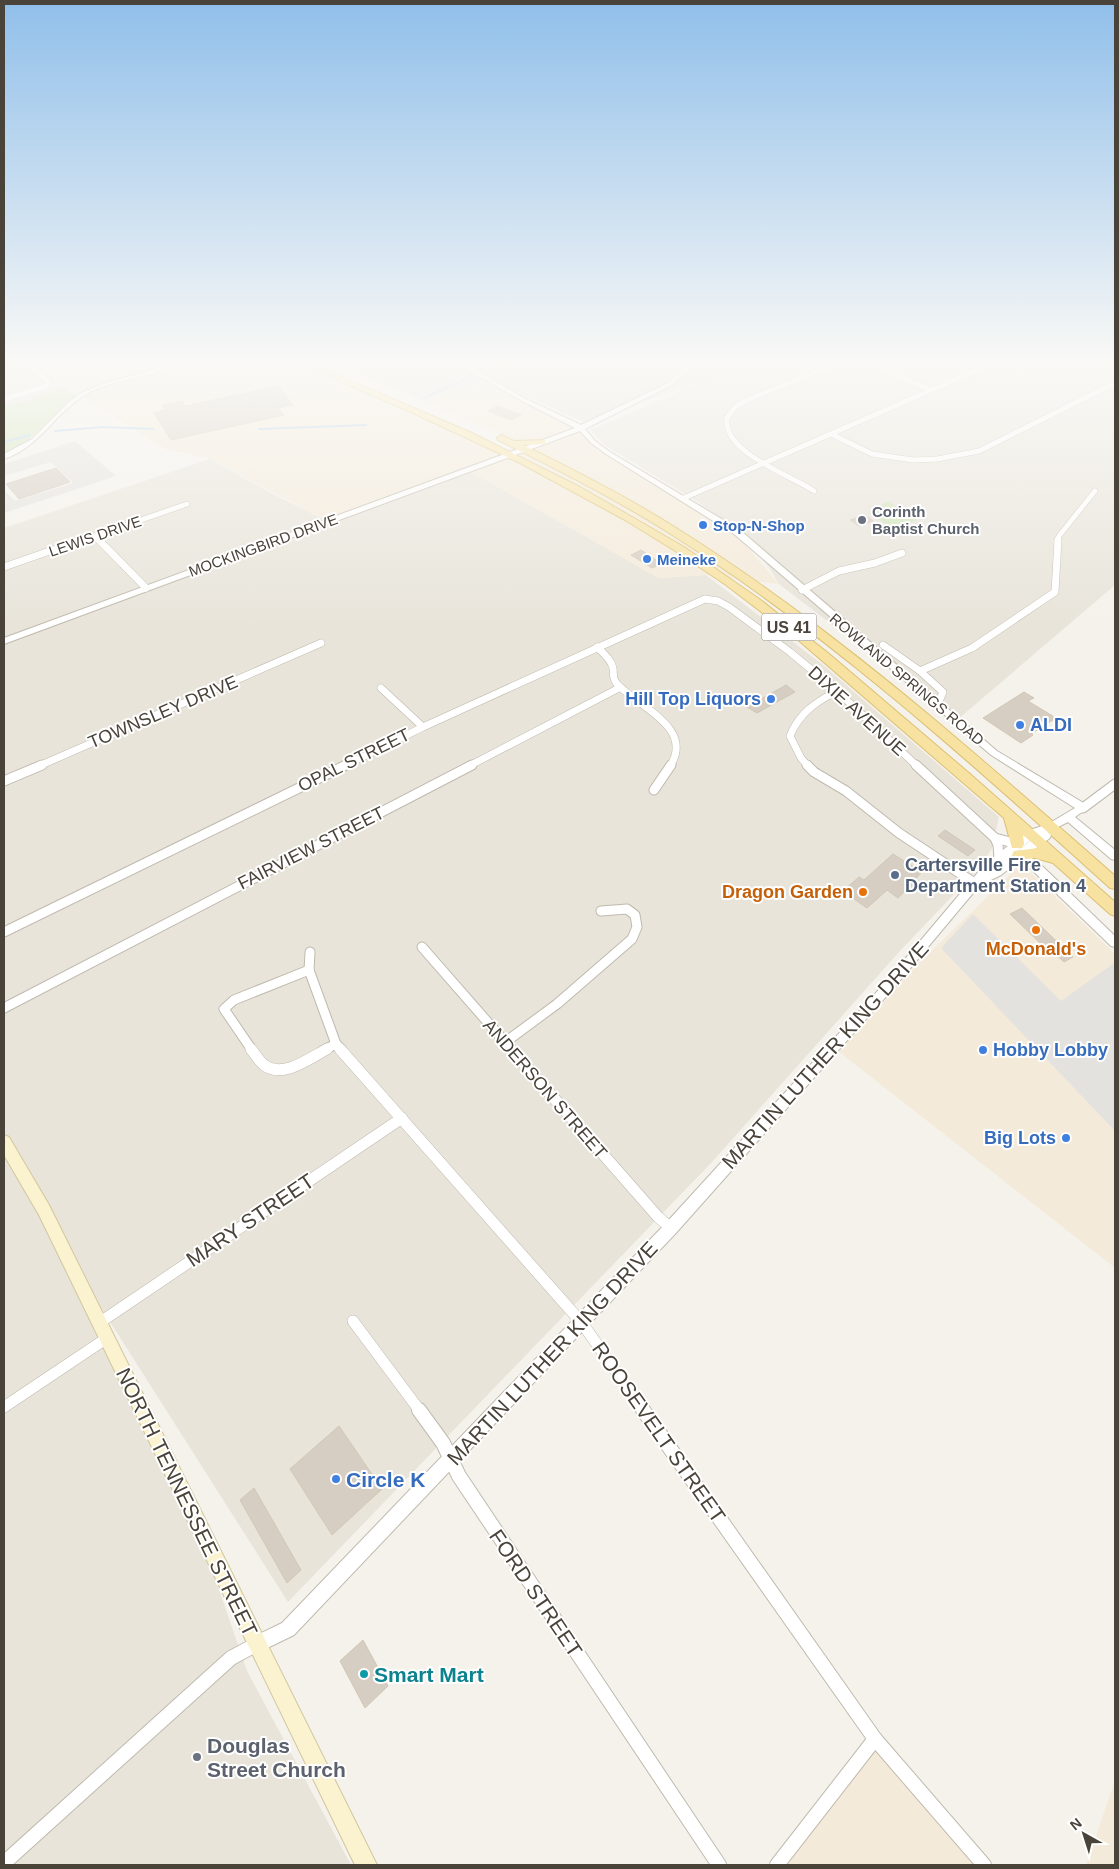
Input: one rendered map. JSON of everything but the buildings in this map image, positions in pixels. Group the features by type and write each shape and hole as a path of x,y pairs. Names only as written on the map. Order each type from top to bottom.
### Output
{"main road":[{"path":"492,460 493,451"},
{"name":"US 41","path":"503,451 631,519 752,599 842,669 1010,815 1042,834 1115,884"},
{"name":"US 41","path":"529,451 616,497 671,529 754,584 840,647 989,770 1042,834 1058,858 1115,910"},
{"path":"540,451 543,459"},
{"path":"509,454 521,455 535,461 652,523 671,529"},
{"path":"1010,815 1016,832 1018,850 1058,858"},
{"path":"1042,834 1115,898"},
{"name":"NORTH TENNESSEE STREET","path":"4,1142 29,1182 366,1865"}],"street":[{"name":"MOCKINGBIRD DRIVE","path":"4,641 515,451"},
{"name":"ROWLAND SPRINGS ROAD","path":"606,451 737,532 802,590 1012,767 1067,797 1083,808"},
{"path":"745,451 814,492"},
{"path":"684,498 791,451"},
{"path":"866,451 872,454 913,460 937,459 973,451"},
{"path":"920,671 972,648 1055,592 1057,542 1059,536 1095,491"},
{"name":"LEWIS DRIVE","path":"4,567 187,504"},
{"path":"95,536 146,588"},
{"path":"802,590 839,571 875,563 902,553"},
{"name":"OPAL STREET","path":"4,932 423,727 702,600 709,599"},
{"name":"DIXIE AVENUE","path":"709,599 734,610 790,652 837,692 995,838 1018,850 1115,943"},
{"name":"TOWNSLEY DRIVE","path":"4,781 321,643"},
{"path":"883,645 920,671 943,692 938,704"},
{"path":"597,647 609,658 614,671 612,677 619,688 637,699 668,725 678,745 676,757 654,790"},
{"path":"381,688 423,727"},
{"name":"FAIRVIEW STREET","path":"4,1008 619,688"},
{"path":"837,692 806,711 795,722 790,736 801,758 814,772 870,808 899,833 976,884"},
{"name":"MARTIN LUTHER KING DRIVE","path":"4,1863 232,1658 288,1630 671,1228 888,987 989,867 999,858 1018,850 1083,808 1115,784"},
{"path":"1068,817 1115,856"},
{"path":"995,838 998,845 999,858"},
{"name":"MARTIN LUTHER KING DRIVE","path":"976,884 997,872 1018,850"},
{"path":"504,1043 557,1004 632,939 637,927 635,916 627,909 601,911"},
{"name":"ANDERSON STREET","path":"422,947 658,1217 671,1228"},
{"name":"ROOSEVELT STREET","path":"310,952 309,970 336,1044 582,1323 876,1739 984,1865"},
{"path":"309,970 234,1000 224,1008 236,1029 263,1064 272,1070 292,1068 336,1044"},
{"name":"MARY STREET","path":"4,1407 103,1330 402,1118"},
{"name":"FORD STREET","path":"353,1321 443,1443 459,1476 719,1865"},
{"path":"777,1865 876,1739"}],"shaded area":[{"path":"43,451 87,451 116,476 4,513 4,490 15,501 73,483 51,462 4,476 4,464"},
{"path":"175,451 498,451 502,453 327,521 210,459"},
{"path":"507,451 601,451 708,515 744,543 779,584 706,575 659,578 466,469"},
{"path":"615,451 1115,451 1115,585 957,720 779,584 753,541 698,502"},
{"path":"210,459 269,492 327,521 466,469 659,578 706,575 823,665 999,817 992,848 982,865 899,952 712,1162 288,1602 60,1243 192,1511 247,1671 351,1865 4,1865 4,528"},
{"path":"1016,869 1030,872 1115,954 1115,1268 839,1052 918,964"},
{"path":"973,914 1061,1001 1115,964 1115,1131 941,948"},
{"path":"875,1739 984,1865 780,1865"},
{"path":"1115,1781 1115,1865 1086,1865"}],"green space":[{"path":"888,501 917,520 893,529 868,512"}],"place":[{"name":"Corinth Baptist Church","path":"862,520"},
{"name":"Stop-N-Shop","path":"703,525"},
{"name":"Meineke","path":"647,559"},
{"name":"Hill Top Liquors","path":"771,699"},
{"name":"ALDI","path":"1020,725"},
{"name":"Cartersville Fire Department Station 4","path":"895,875"},
{"name":"Dragon Garden","path":"863,892"},
{"name":"McDonald's","path":"1036,930"},
{"name":"Hobby Lobby","path":"983,1050"},
{"name":"Big Lots","path":"1066,1138"},
{"name":"Circle K","path":"336,1479"},
{"name":"Smart Mart","path":"364,1674"},
{"name":"Douglas Street Church","path":"197,1757"}]}
